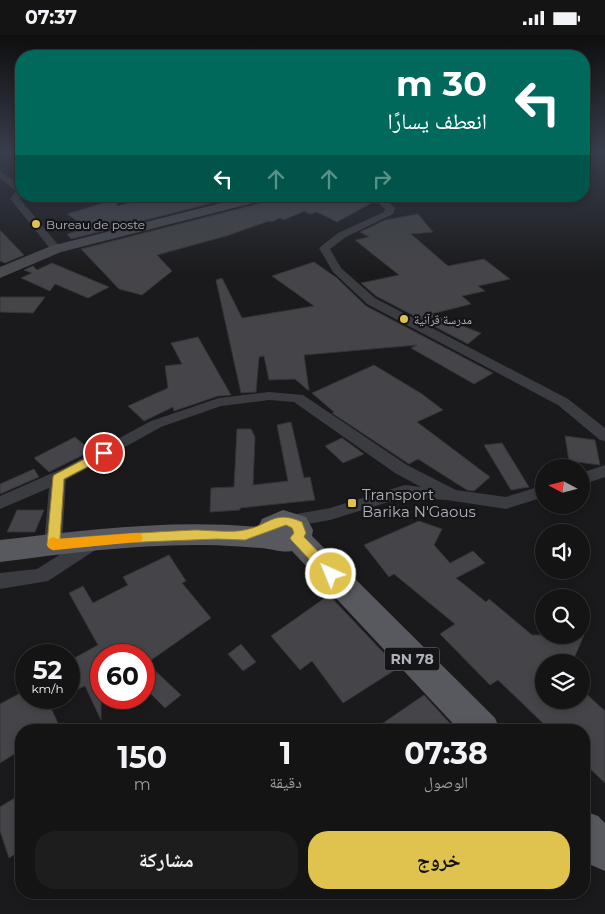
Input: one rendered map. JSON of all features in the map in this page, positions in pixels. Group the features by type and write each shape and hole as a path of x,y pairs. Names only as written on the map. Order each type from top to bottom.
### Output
{"main road":[{"name":"RN 78","path":"0,551 98,539 286,532 343,586 477,724"},
{"path":"590,836 605,851"}],"street":[{"path":"17,202 56,249"},
{"path":"0,273 56,249 241,202"},
{"path":"383,202 390,208 388,214 342,235 324,248 327,258 340,272 371,301 554,397 585,418 605,436"},
{"path":"0,503 58,477 156,424 219,402 269,396 298,399 401,469 453,496"},
{"path":"585,418 605,425"},
{"path":"401,469 405,491"},
{"path":"590,476 605,471"},
{"path":"53,545 58,477"},
{"path":"286,532 330,514 405,491 506,503 535,494"},
{"path":"0,581 41,576 98,539"}],"building":[{"path":"109,202 116,202 118,206 133,202 216,202 71,239 67,234 84,229 80,226 83,225 67,214"},
{"path":"265,202 373,202 337,222 317,212 310,214 304,211 284,220 280,218 272,222 269,221 226,236 157,255 172,271 142,295 119,289 81,249"},
{"path":"418,214 433,232 411,234 448,266 484,259 510,279 478,286 485,291 462,296 471,304 431,314 481,333 468,344 376,296 361,283 399,275 355,240 369,237 360,232 385,220"},
{"path":"0,230 24,255 5,263 0,261"},
{"path":"314,262 337,278 366,306 493,373 474,384 411,348 417,345 304,355 309,391 295,379 269,380 264,356 259,357 256,392 241,393 216,280 222,278 242,318 314,306 272,276"},
{"path":"52,263 109,287 88,298 55,284 50,291 21,278 32,273 24,270 33,266 37,270"},
{"path":"0,297 45,297 33,313 0,312"},
{"path":"198,337 231,395 218,396 174,411 173,407 144,421 128,406 168,388 165,366 182,364 171,343"},
{"path":"374,365 422,394 443,410 417,422 490,477 474,491 467,490 418,459 409,464 332,413 334,412 312,393"},
{"path":"291,422 304,478 310,477 315,500 210,512 211,488 234,487 237,429 251,429 255,437 253,485 288,481 277,425"},
{"path":"565,436 595,440 600,465 590,464 590,459 569,459"},
{"path":"75,437 91,451 49,472 34,458"},
{"path":"342,438 364,454 343,463 325,446"},
{"path":"502,443 529,487 511,490 484,445"},
{"path":"34,469 39,477 0,494 0,484"},
{"path":"17,510 44,510 35,532 7,532"},
{"path":"419,521 442,529 434,545 450,563 473,551 485,563 456,578 486,602 489,599 532,635 535,635 535,644 580,644 576,654 535,654 535,709 590,709 590,697 605,711 605,783 590,769 590,724 544,724 498,680 490,685 440,634 455,624 394,574 389,577 364,545"},
{"path":"169,555 186,581 182,583 211,618 155,657 155,644 97,644 69,593 83,586 93,603 128,585 123,577"},
{"path":"329,595 398,668 343,703 312,661 300,670 271,636"},
{"path":"241,644 256,662 243,671 228,654"},
{"path":"90,649 90,697 85,686 80,688 80,655"},
{"path":"155,671 181,695 165,708 155,698"},
{"path":"424,695 451,724 382,724"},
{"path":"15,696 15,709 51,709 58,724 15,724 15,754 0,763 0,704"},
{"path":"96,709 101,709 101,720"},
{"path":"15,798 15,854 9,858 0,831 0,807"}],"slow traffic":[{"path":"53,542 53,545 98,539 137,538"}],"place":[{"name":"Bureau de poste","path":"36,224"},
{"name":"مدرسة قرآنية","path":"404,319"},
{"name":"Transport Barika N'Gaous","path":"352,503"}],"route":[{"path":"104,453 58,477 53,545 98,539 217,534 245,535 282,520 287,520 299,527 300,533 297,538 331,574"}]}
